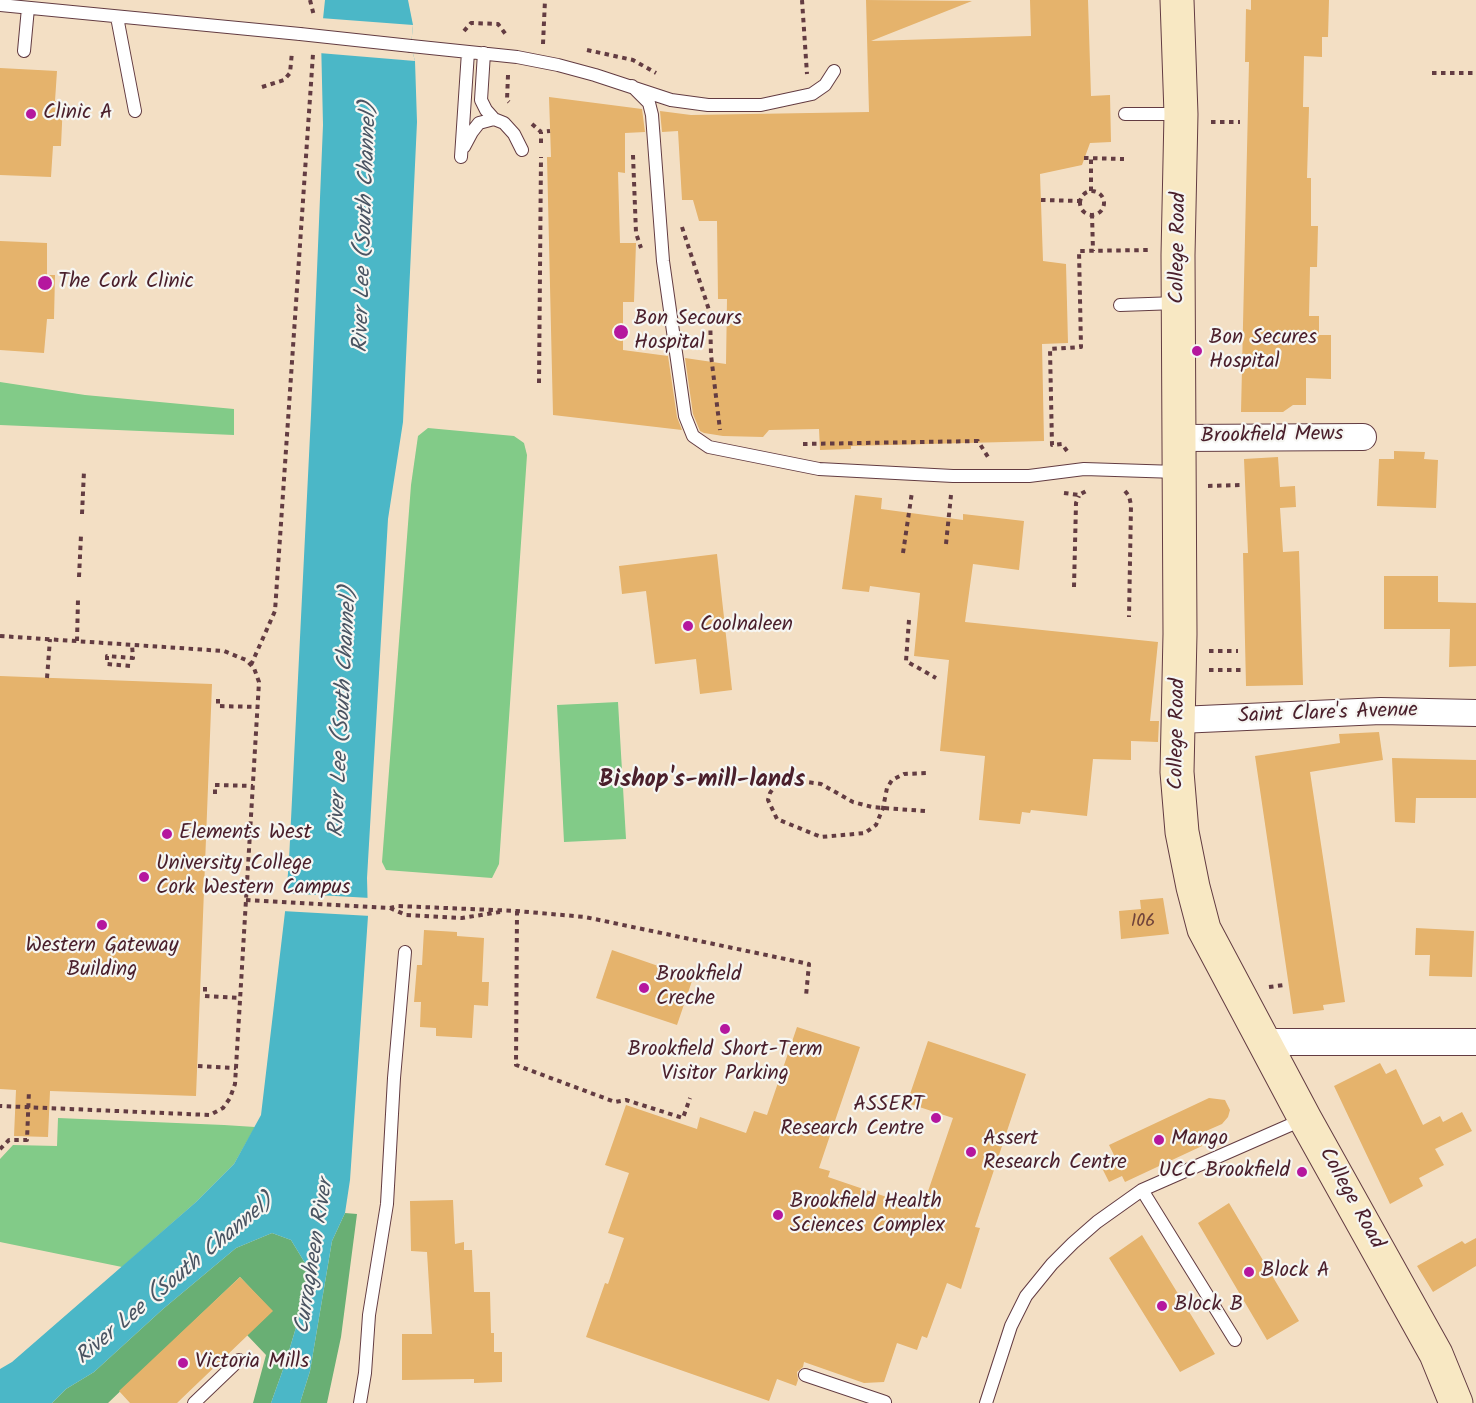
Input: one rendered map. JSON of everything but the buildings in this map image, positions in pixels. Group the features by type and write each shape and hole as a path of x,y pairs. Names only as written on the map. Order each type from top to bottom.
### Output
{"street":[{"name":"College Road","path":"1178,0 1194,118 1179,250 1181,438 1194,479 1179,720 1178,772 1182,832 1204,929 1305,1119 1436,1354 1456,1403"},
{"name":"Brookfield Mews","path":"1181,438 1363,436"},
{"name":"Saint Clare's Avenue","path":"1179,720 1381,711 1476,713"},
{"path":"1264,1042 1476,1042"}],"lane":[{"path":"0,5 484,53 558,65 633,86 671,100 708,105 761,105 812,94 825,85 834,71"},
{"path":"24,51 28,8"},
{"path":"117,17 135,111"},
{"path":"468,52 461,157 466,142 479,123 494,119"},
{"path":"484,53 481,100 494,119 504,123 514,134 522,150"},
{"path":"633,86 649,103 652,116 663,261 685,416 693,436 709,447 819,469 953,476 1029,476 1078,469 1194,479"},
{"path":"1125,114 1194,118"},
{"path":"1120,305 1179,303"},
{"path":"360,1403 365,1373 369,1315 387,1204 394,1078 405,952"},
{"path":"986,1403 1011,1326 1026,1296 1073,1243 1097,1222 1142,1190 1305,1119"},
{"path":"1142,1190 1235,1340"},
{"path":"194,1403 239,1360"},
{"path":"805,1375 885,1402"}],"path":[{"path":"310,0 314,17"},
{"path":"543,45 545,0"},
{"path":"802,0 806,78"},
{"path":"251,665 276,611 314,52"},
{"path":"262,87 284,80 290,73 292,53"},
{"path":"509,57 507,100 515,108"},
{"path":"656,72 665,76"},
{"path":"1432,74 1476,73"},
{"path":"524,116 541,132 541,144"},
{"path":"1194,118 1240,122"},
{"path":"541,132 550,131"},
{"path":"539,383 541,156"},
{"path":"1084,158 1124,159"},
{"path":"1091,159 1091,191"},
{"path":"1091,191 1101,196 1104,202 1099,212 1092,214 1085,212 1080,201 1084,194 1091,191"},
{"path":"1041,200 1080,201"},
{"path":"1092,214 1093,251"},
{"path":"1089,490 1062,444 1052,444 1050,349 1061,346 1081,347 1079,251 1179,250"},
{"path":"700,281 710,313 711,355 718,426 723,437"},
{"path":"792,444 978,441 999,476"},
{"path":"82,514 84,471"},
{"path":"903,553 914,474"},
{"path":"946,544 953,476"},
{"path":"1194,479 1240,485"},
{"path":"1128,486 1122,489 1127,491 1131,505 1129,617"},
{"path":"1056,494 1079,495 1097,488"},
{"path":"1074,587 1076,503 1079,495"},
{"path":"79,577 81,535"},
{"path":"77,641 78,599"},
{"path":"909,620 906,661 936,678"},
{"path":"0,636 224,651 237,655 251,665 259,682 235,1084 230,1098 223,1108 210,1114 0,1106"},
{"path":"47,678 50,639"},
{"path":"130,666 107,664 107,656 133,657 132,645"},
{"path":"1207,651 1238,651"},
{"path":"1208,670 1241,670"},
{"path":"218,699 218,706 258,707"},
{"path":"925,812 883,808 853,802 820,784 800,781 782,782 774,787 768,800 777,819 821,837 865,833 876,825 883,808 887,788 892,780 904,774 928,773"},
{"path":"215,794 216,785 253,786"},
{"path":"246,900 387,908 398,906 517,911 585,917 809,964 806,996"},
{"path":"387,908 406,915 462,918 509,911"},
{"path":"517,911 516,1065 615,1102 626,1100 683,1118 690,1098"},
{"path":"205,987 205,996 240,998"},
{"path":"198,1066 236,1068"},
{"path":"0,1149 9,1140 27,1140 29,1090"}],"green space":[{"path":"0,382 85,395 234,409 234,435 0,425"},
{"path":"428,428 514,436 524,443 527,455 499,864 492,878 386,870 382,862 411,485 418,436"},
{"path":"618,702 626,839 564,842 557,705"},
{"path":"58,1118 255,1127 234,1164 196,1202 122,1267 0,1242 0,1159 13,1145 57,1146"},
{"path":"345,1213 357,1214 341,1337 327,1403 300,1403 310,1371 332,1241"},
{"path":"272,1233 291,1240 305,1263 307,1291 271,1403 253,1403 266,1355 247,1335 272,1311 240,1277 108,1403 52,1403 66,1389 94,1372 163,1309 236,1248"}],"water":[{"path":"325,0 408,0 413,25 411,46 415,61 417,122 403,422 388,519 367,878 368,916 350,1180 345,1213 332,1241 310,1371 300,1403 271,1403 307,1291 305,1263 291,1240 272,1233 236,1248 163,1309 94,1372 66,1389 52,1403 0,1403 0,1369 12,1362 196,1202 234,1164 261,1115 289,860 311,415 323,125 321,38"}],"pier":[{"path":"320,18 413,25 411,46 415,61 319,53"},
{"path":"283,893 370,898 371,916 282,911"}],"place":[{"name":"Clinic A","path":"31,114"},
{"name":"The Cork Clinic","path":"45,283"},
{"name":"Bon Secours Hospital","path":"621,332"},
{"name":"Bon Secures Hospital","path":"1197,351"},
{"name":"Coolnaleen","path":"688,626"},
{"name":"Elements West","path":"167,834"},
{"name":"University College Cork Western Campus","path":"144,877"},
{"name":"Western Gateway Building","path":"102,925"},
{"name":"Brookfield Creche","path":"644,988"},
{"name":"Brookfield Short-Term Visitor Parking","path":"725,1029"},
{"name":"ASSERT Research Centre","path":"936,1118"},
{"name":"Mango","path":"1159,1140"},
{"name":"Assert Research Centre","path":"971,1152"},
{"name":"UCC Brookfield","path":"1302,1172"},
{"name":"Brookfield Health Sciences Complex","path":"778,1215"},
{"name":"Block A","path":"1249,1272"},
{"name":"Block B","path":"1162,1306"},
{"name":"Victoria Mills","path":"183,1363"}],"district":[{"name":"Bishop's-mill-lands","path":"702,782"}],"water label":[{"name":"River Lee (South Channel)","path":"367,227"},
{"name":"River Lee (South Channel)","path":"345,712"},
{"name":"Curragheen River","path":"316,1257"},
{"name":"River Lee (South Channel)","path":"176,1281"}]}
